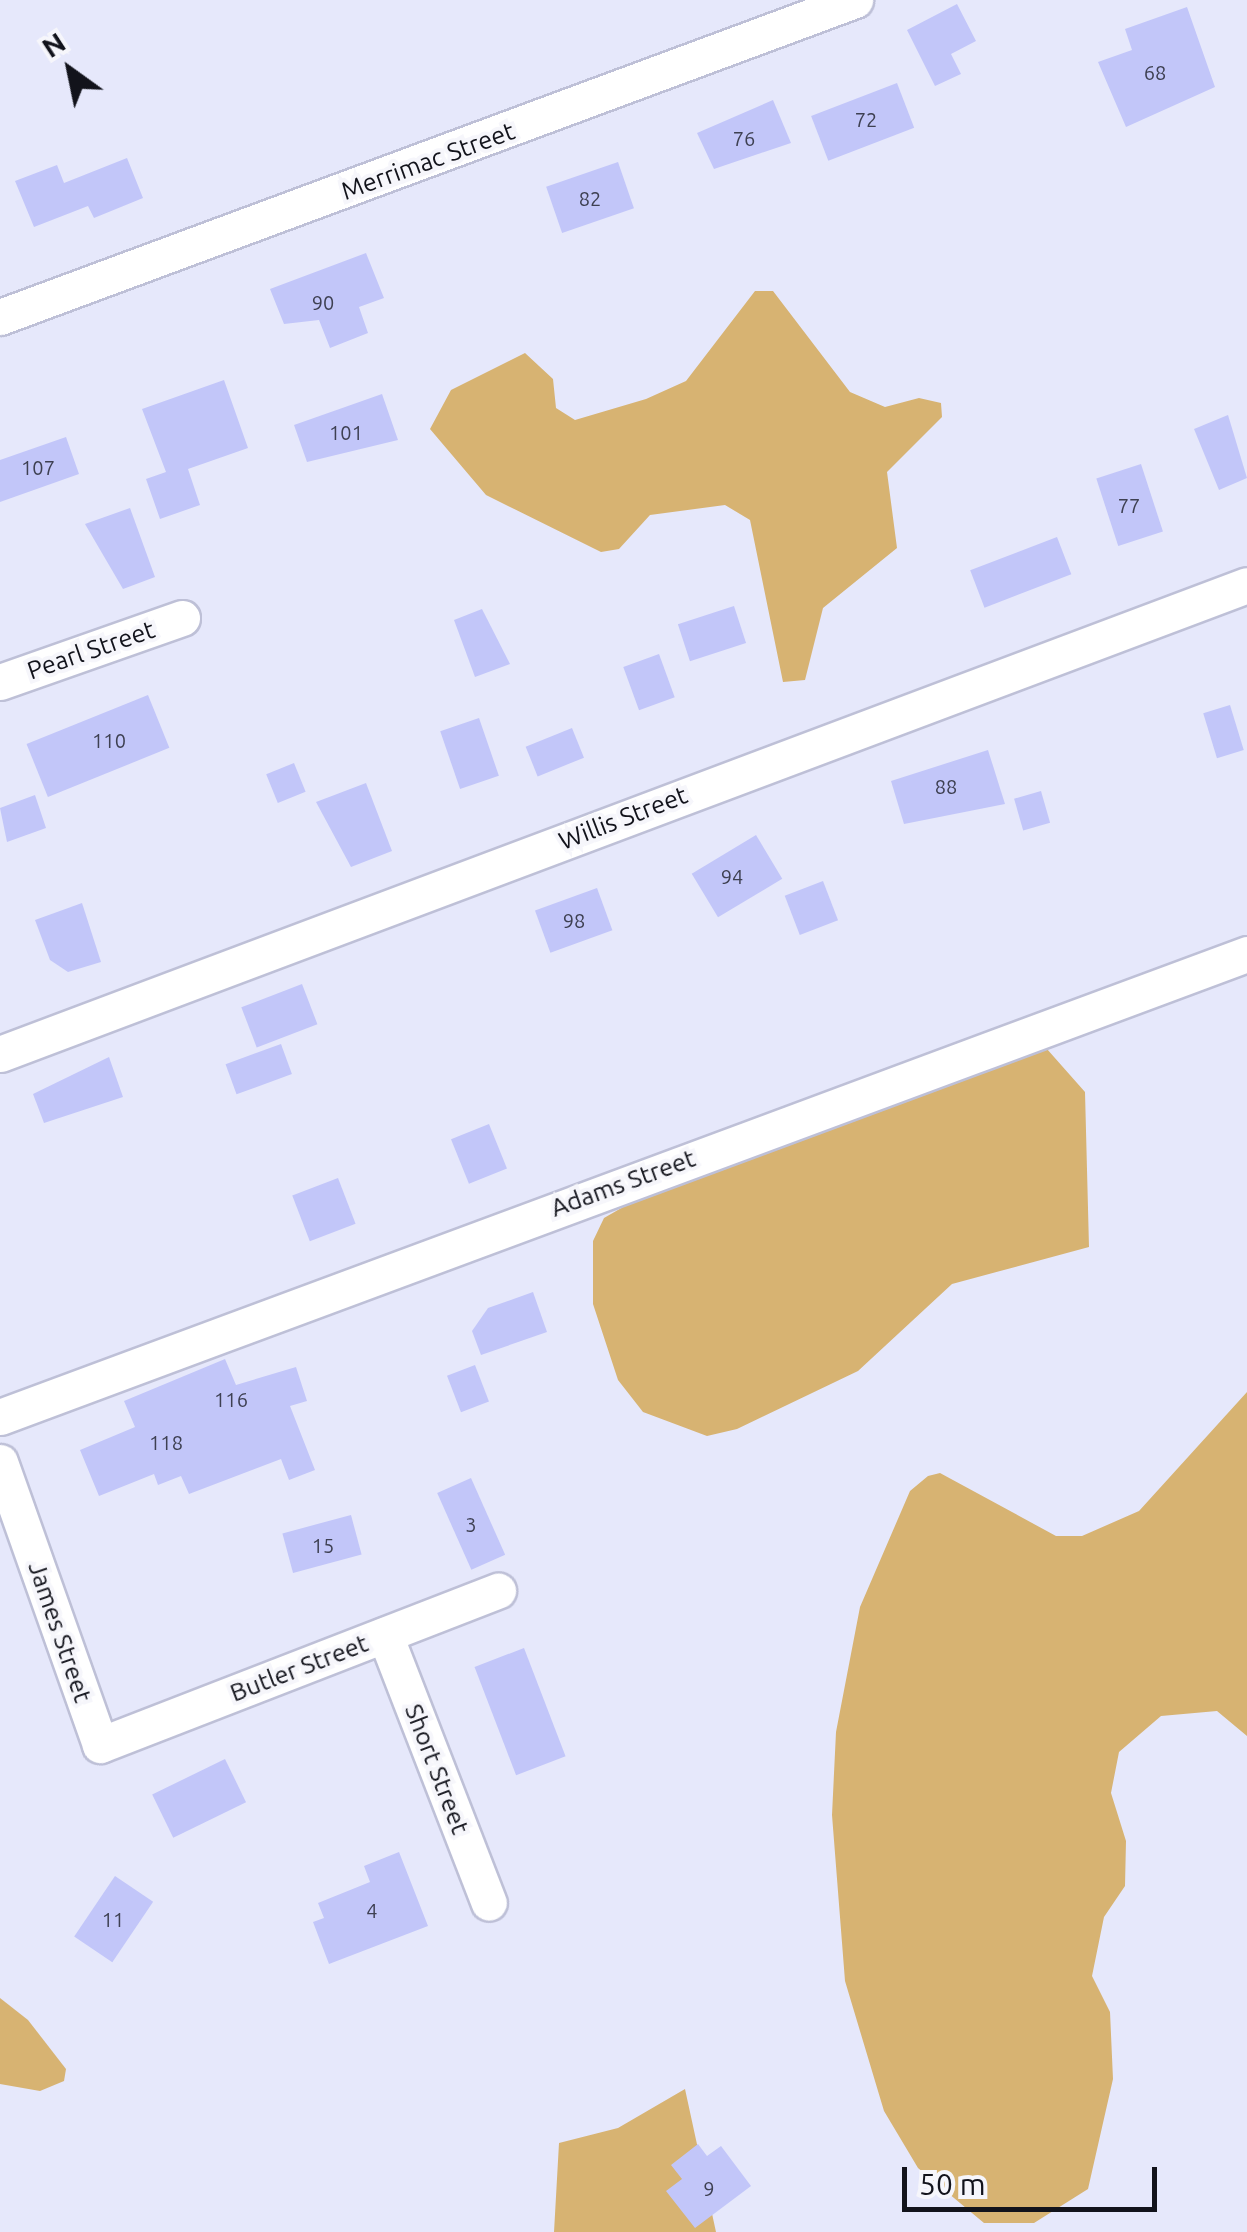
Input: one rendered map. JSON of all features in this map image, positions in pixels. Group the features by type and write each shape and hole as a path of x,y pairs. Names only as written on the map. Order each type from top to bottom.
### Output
{"street":[{"name":"Merrimac Street","path":"0,317 855,0"},
{"name":"Willis Street","path":"0,1054 1247,584"},
{"name":"Pearl Street","path":"0,682 182,618"},
{"name":"Adams Street","path":"0,1417 1247,954"},
{"name":"James Street","path":"0,1462 100,1745"},
{"name":"Butler Street","path":"100,1745 498,1591"},
{"name":"Short Street","path":"385,1635 489,1903"}],"shaded area":[{"path":"755,291 773,291 850,392 885,407 919,398 941,403 942,417 887,472 897,548 823,608 805,680 783,682 750,520 725,505 650,515 619,549 601,552 486,495 430,429 451,390 525,353 553,379 556,408 575,420 646,399 686,381"},
{"path":"1039,1040 1085,1092 1089,1247 952,1284 858,1371 737,1429 707,1436 643,1412 618,1380 593,1304 593,1241 604,1218 698,1164"},
{"path":"1247,1392 1247,1736 1217,1711 1161,1716 1119,1752 1111,1793 1126,1841 1125,1886 1104,1917 1092,1976 1110,2012 1113,2079 1088,2189 1034,2223 984,2223 918,2168 884,2111 845,1981 832,1815 836,1732 860,1607 910,1491 928,1476 940,1473 1056,1536 1082,1536 1139,1511"},
{"path":"0,1998 28,2020 66,2069 64,2081 40,2091 0,2084"},
{"path":"685,2089 716,2232 554,2232 559,2143 618,2128"}],"building":[{"path":"957,4 976,41 951,54 961,74 935,86 907,30"},
{"path":"1187,7 1215,87 1126,127 1098,62 1132,50 1125,29"},
{"path":"897,83 914,128 828,161 811,116"},
{"path":"773,100 791,143 714,169 697,133"},
{"path":"127,158 143,198 94,218 88,206 34,227 15,181 57,165 64,183"},
{"path":"618,162 634,208 562,233 546,187"},
{"path":"366,253 384,298 359,307 368,333 330,348 319,320 284,324 270,289"},
{"path":"224,380 248,448 188,469 200,505 160,519 146,479 166,472 142,409"},
{"path":"382,394 398,440 307,462 294,425"},
{"path":"1228,415 1247,478 1219,490 1194,429"},
{"path":"66,437 79,474 0,502 0,460"},
{"path":"1141,464 1163,532 1118,546 1096,479"},
{"path":"130,508 155,577 123,589 85,524"},
{"path":"1057,537 1071,574 985,608 970,570"},
{"path":"734,606 746,643 690,661 678,624"},
{"path":"482,609 510,664 475,677 454,620"},
{"path":"659,654 675,697 639,710 623,667"},
{"path":"148,695 169,748 48,797 27,744"},
{"path":"1230,705 1244,750 1217,758 1203,713"},
{"path":"479,718 499,776 460,789 440,731"},
{"path":"572,728 584,758 538,776 526,747"},
{"path":"988,750 1005,804 904,824 891,781"},
{"path":"294,763 306,792 278,803 266,774"},
{"path":"366,783 392,851 351,867 316,802"},
{"path":"1041,791 1050,823 1023,830 1014,799"},
{"path":"35,795 46,828 7,842 0,808"},
{"path":"756,835 782,879 718,917 692,874"},
{"path":"823,881 838,920 800,935 785,896"},
{"path":"597,888 612,930 550,953 535,911"},
{"path":"82,903 101,962 68,972 50,960 35,920"},
{"path":"302,984 317,1024 257,1047 241,1007"},
{"path":"281,1044 292,1074 237,1094 226,1064"},
{"path":"109,1057 123,1097 44,1123 33,1094"},
{"path":"489,1124 507,1169 469,1184 451,1139"},
{"path":"338,1178 356,1224 310,1241 292,1196"},
{"path":"533,1292 547,1332 481,1355 472,1331 488,1308"},
{"path":"225,1359 236,1385 296,1367 307,1401 290,1406 315,1470 289,1480 281,1459 189,1494 181,1476 158,1485 154,1474 99,1496 80,1450 135,1427 124,1401"},
{"path":"475,1365 489,1401 461,1412 447,1376"},
{"path":"471,1478 505,1555 471,1570 437,1493"},
{"path":"351,1515 362,1555 293,1573 282,1533"},
{"path":"524,1648 566,1756 516,1775 475,1667"},
{"path":"225,1759 246,1802 173,1838 152,1795"},
{"path":"399,1852 428,1926 329,1964 313,1922 324,1918 318,1903 370,1882 364,1866"},
{"path":"115,1876 153,1902 112,1962 74,1937"},
{"path":"698,2144 707,2156 721,2146 751,2186 695,2228 666,2191 682,2179 671,2165"}]}
